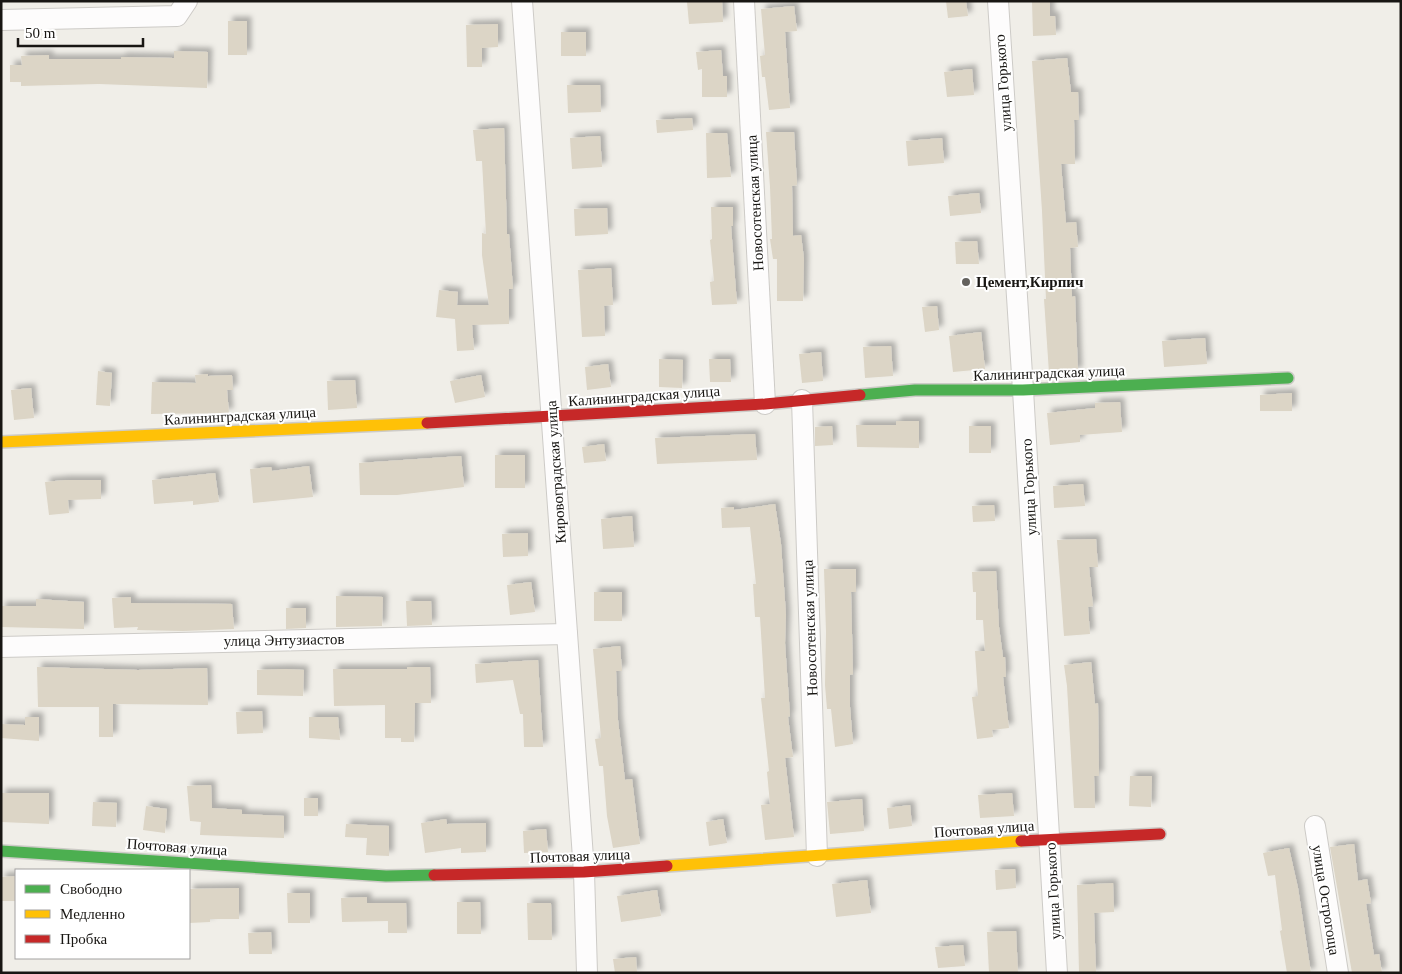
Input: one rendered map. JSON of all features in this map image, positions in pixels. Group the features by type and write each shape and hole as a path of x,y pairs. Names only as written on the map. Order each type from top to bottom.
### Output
{"street":[{"path":"1,20 177,16 187,1"},
{"name":"Кировоградская улица","path":"522,1 584,872 587,973"},
{"name":"Новосотенская улица","path":"744,1 764,404"},
{"name":"улица Горького","path":"998,1 1051,839 1057,973"},
{"name":"Калининградская улица","path":"1,442 552,417 764,404 915,390 1023,390 1288,378"},
{"name":"Новосотенская улица","path":"802,400 818,856"},
{"name":"улица Энтузиастов","path":"1,647 567,634"},
{"name":"улица Острогоща","path":"1315,826 1338,973"},
{"name":"Почтовая улица","path":"1,851 386,876 584,872 1051,839 1160,834"}],"building":[{"path":"722,1 723,22 689,24 687,2"},
{"path":"946,1 966,1 968,16 948,18"},
{"path":"1032,1 1050,1 1050,16 1055,16 1056,35 1033,36"},
{"path":"794,6 797,31 785,32 790,108 769,110 760,56 765,55 761,9"},
{"path":"228,21 247,21 247,55 228,55"},
{"path":"498,24 498,47 482,48 482,67 467,67 466,25"},
{"path":"561,32 586,32 586,56 561,56"},
{"path":"721,50 723,76 727,76 727,97 702,97 702,69 698,70 696,52"},
{"path":"174,51 208,52 207,88 99,84 21,86 21,82 10,82 10,65 22,65 21,56 49,55 49,59 174,58"},
{"path":"1067,58 1071,92 1078,92 1079,120 1074,120 1075,164 1061,164 1066,223 1076,222 1078,247 1070,248 1072,297 1075,296 1078,372 1049,373 1044,299 1046,299 1042,211 1032,61"},
{"path":"972,69 974,95 947,97 944,72"},
{"path":"567,85 600,85 601,112 568,113"},
{"path":"692,118 693,130 657,133 656,120"},
{"path":"504,128 507,234 509,234 513,289 509,289 509,324 472,325 474,350 457,351 455,319 436,317 439,290 458,292 457,305 489,305 482,255 482,233 486,234 482,161 476,161 473,130"},
{"path":"766,132 794,132 797,185 792,186 793,236 801,235 804,259 803,301 777,301 777,259 773,259 770,239 772,239"},
{"path":"706,133 727,133 731,177 707,178"},
{"path":"600,136 602,167 572,169 570,138"},
{"path":"942,138 944,163 908,166 906,141"},
{"path":"979,193 981,213 950,216 948,196"},
{"path":"711,207 733,207 733,226 731,226 737,304 712,305 710,282 714,281 710,240 712,239"},
{"path":"607,208 608,234 575,236 574,209"},
{"path":"977,241 979,264 956,264 955,242"},
{"path":"611,268 613,305 604,306 605,336 582,337 578,270"},
{"path":"937,306 939,330 925,332 922,307"},
{"path":"981,332 985,369 953,372 949,336"},
{"path":"1205,338 1207,364 1164,367 1162,341"},
{"path":"891,346 893,376 865,378 863,347"},
{"path":"821,352 823,381 802,383 799,354"},
{"path":"659,359 683,360 682,388 659,387"},
{"path":"709,359 730,359 731,382 710,382"},
{"path":"608,364 611,387 587,390 585,367"},
{"path":"98,371 112,373 110,406 96,405"},
{"path":"208,374 208,376 232,375 233,390 227,390 229,413 151,414 152,382 196,383 195,375"},
{"path":"481,375 485,397 455,403 450,381"},
{"path":"355,380 357,408 328,410 327,381"},
{"path":"31,388 34,418 14,420 11,390"},
{"path":"1292,393 1292,411 1260,411 1260,395"},
{"path":"1120,402 1122,432 1080,435 1080,442 1050,445 1047,413 1095,408 1095,403"},
{"path":"896,421 919,421 919,448 857,447 856,425 896,425"},
{"path":"832,426 833,445 815,446 815,427"},
{"path":"969,426 991,426 991,453 969,453"},
{"path":"755,434 757,460 657,464 655,438"},
{"path":"604,444 606,461 584,463 582,447"},
{"path":"495,455 525,455 525,488 495,488"},
{"path":"461,456 464,487 397,495 360,495 359,463"},
{"path":"309,466 313,497 253,503 250,469 271,467 272,471"},
{"path":"215,473 219,502 193,505 193,501 154,504 152,480"},
{"path":"101,480 101,499 68,500 69,513 49,515 45,482"},
{"path":"1083,484 1085,506 1054,508 1053,486"},
{"path":"775,504 781,544 786,615 785,643 790,716 788,717 793,757 785,758 794,837 765,840 761,805 770,804 767,772 769,771 761,698 765,698 760,617 755,617 753,584 756,584 750,527 722,528 721,508 734,507 734,510"},
{"path":"994,505 995,521 973,522 972,506"},
{"path":"632,516 634,547 603,549 601,519"},
{"path":"528,533 528,556 503,557 502,534"},
{"path":"1096,539 1098,567 1089,567 1093,606 1088,607 1090,634 1064,636 1057,540"},
{"path":"824,569 856,569 856,592 851,592 853,674 850,675 850,707 853,744 835,747 831,709 827,709 825,685"},
{"path":"996,571 999,627 1003,657 1005,657 1006,677 1003,677 1009,728 992,730 993,737 977,739 972,697 978,696 975,651 985,651 983,620 976,620 976,592 973,592 972,572"},
{"path":"531,582 535,612 510,615 507,585"},
{"path":"594,592 622,592 622,621 594,621"},
{"path":"336,596 383,597 382,626 336,627"},
{"path":"131,597 131,603 232,604 234,629 183,631 137,630 138,627 114,628 112,598"},
{"path":"36,599 84,602 84,629 1,627 1,606 36,606"},
{"path":"406,601 431,601 432,625 407,626"},
{"path":"286,608 306,608 306,628 286,629"},
{"path":"620,646 622,671 616,671 618,720 625,780 632,779 640,844 613,848 607,816 603,766 599,766 595,739 601,738 593,649"},
{"path":"538,660 543,747 524,747 523,714 520,714 513,680 476,683 475,664"},
{"path":"1091,662 1095,704 1098,703 1099,776 1094,776 1095,808 1074,808 1067,686 1064,665"},
{"path":"37,667 138,670 207,668 208,705 113,704 113,737 99,737 99,707 38,707"},
{"path":"407,667 430,667 431,703 415,703 414,742 401,742 401,738 385,738 385,705 334,706 333,669 407,669"},
{"path":"257,670 304,670 303,696 257,695"},
{"path":"262,711 263,733 237,734 236,712"},
{"path":"25,717 39,717 39,741 1,738 1,724 25,725"},
{"path":"309,717 338,717 340,740 309,738"},
{"path":"1130,776 1152,776 1151,807 1129,806"},
{"path":"211,785 212,808 242,810 242,814 284,816 284,838 200,835 201,822 190,821 187,786"},
{"path":"1,793 49,793 49,824 1,822"},
{"path":"1012,793 1014,816 980,818 978,795"},
{"path":"304,798 318,798 318,816 304,816"},
{"path":"862,799 864,831 830,834 827,802"},
{"path":"93,802 117,803 116,827 92,826"},
{"path":"910,805 912,826 889,829 887,808"},
{"path":"146,806 167,809 165,833 143,830"},
{"path":"446,819 447,824 486,823 486,852 461,853 461,848 425,853 421,823"},
{"path":"723,819 727,843 709,846 706,822"},
{"path":"346,824 389,826 389,856 366,855 367,838 345,837"},
{"path":"546,829 548,852 524,853 523,831"},
{"path":"1354,844 1358,881 1367,879 1371,903 1366,904 1374,955 1379,954 1382,973 1352,973 1330,847"},
{"path":"1289,848 1298,888 1311,973 1287,973 1280,931 1282,930 1275,875 1268,876 1263,853"},
{"path":"1015,869 1016,888 996,890 995,870"},
{"path":"15,876 15,901 1,901 1,877"},
{"path":"867,880 871,913 836,917 832,884"},
{"path":"1113,883 1114,912 1094,913 1096,973 1079,973 1077,885"},
{"path":"239,888 239,919 210,919 210,922 190,923 190,889"},
{"path":"657,890 661,916 621,922 617,896"},
{"path":"287,893 310,893 310,923 288,923"},
{"path":"367,897 367,903 406,903 407,933 388,933 388,921 342,922 341,898"},
{"path":"457,902 480,902 481,934 457,934"},
{"path":"527,903 551,903 552,940 528,940"},
{"path":"1016,931 1018,973 989,973 987,932"},
{"path":"271,932 272,954 249,954 248,933"},
{"path":"963,945 965,966 938,968 935,947"},
{"path":"636,957 637,973 615,973 613,959"}],"traffic: fast":[{"path":"860,395 915,390 1023,390 1288,378"},
{"path":"1,851 386,876 434,875"}],"traffic: slow":[{"path":"1,442 427,423"},
{"path":"667,866 1021,841"}],"traffic: jam":[{"path":"427,423 765,404 860,395"},
{"path":"1021,841 1160,834"},
{"path":"434,875 584,872 667,866"}],"place":[{"name":"Цемент,Кирпич","path":"966,282"}]}
